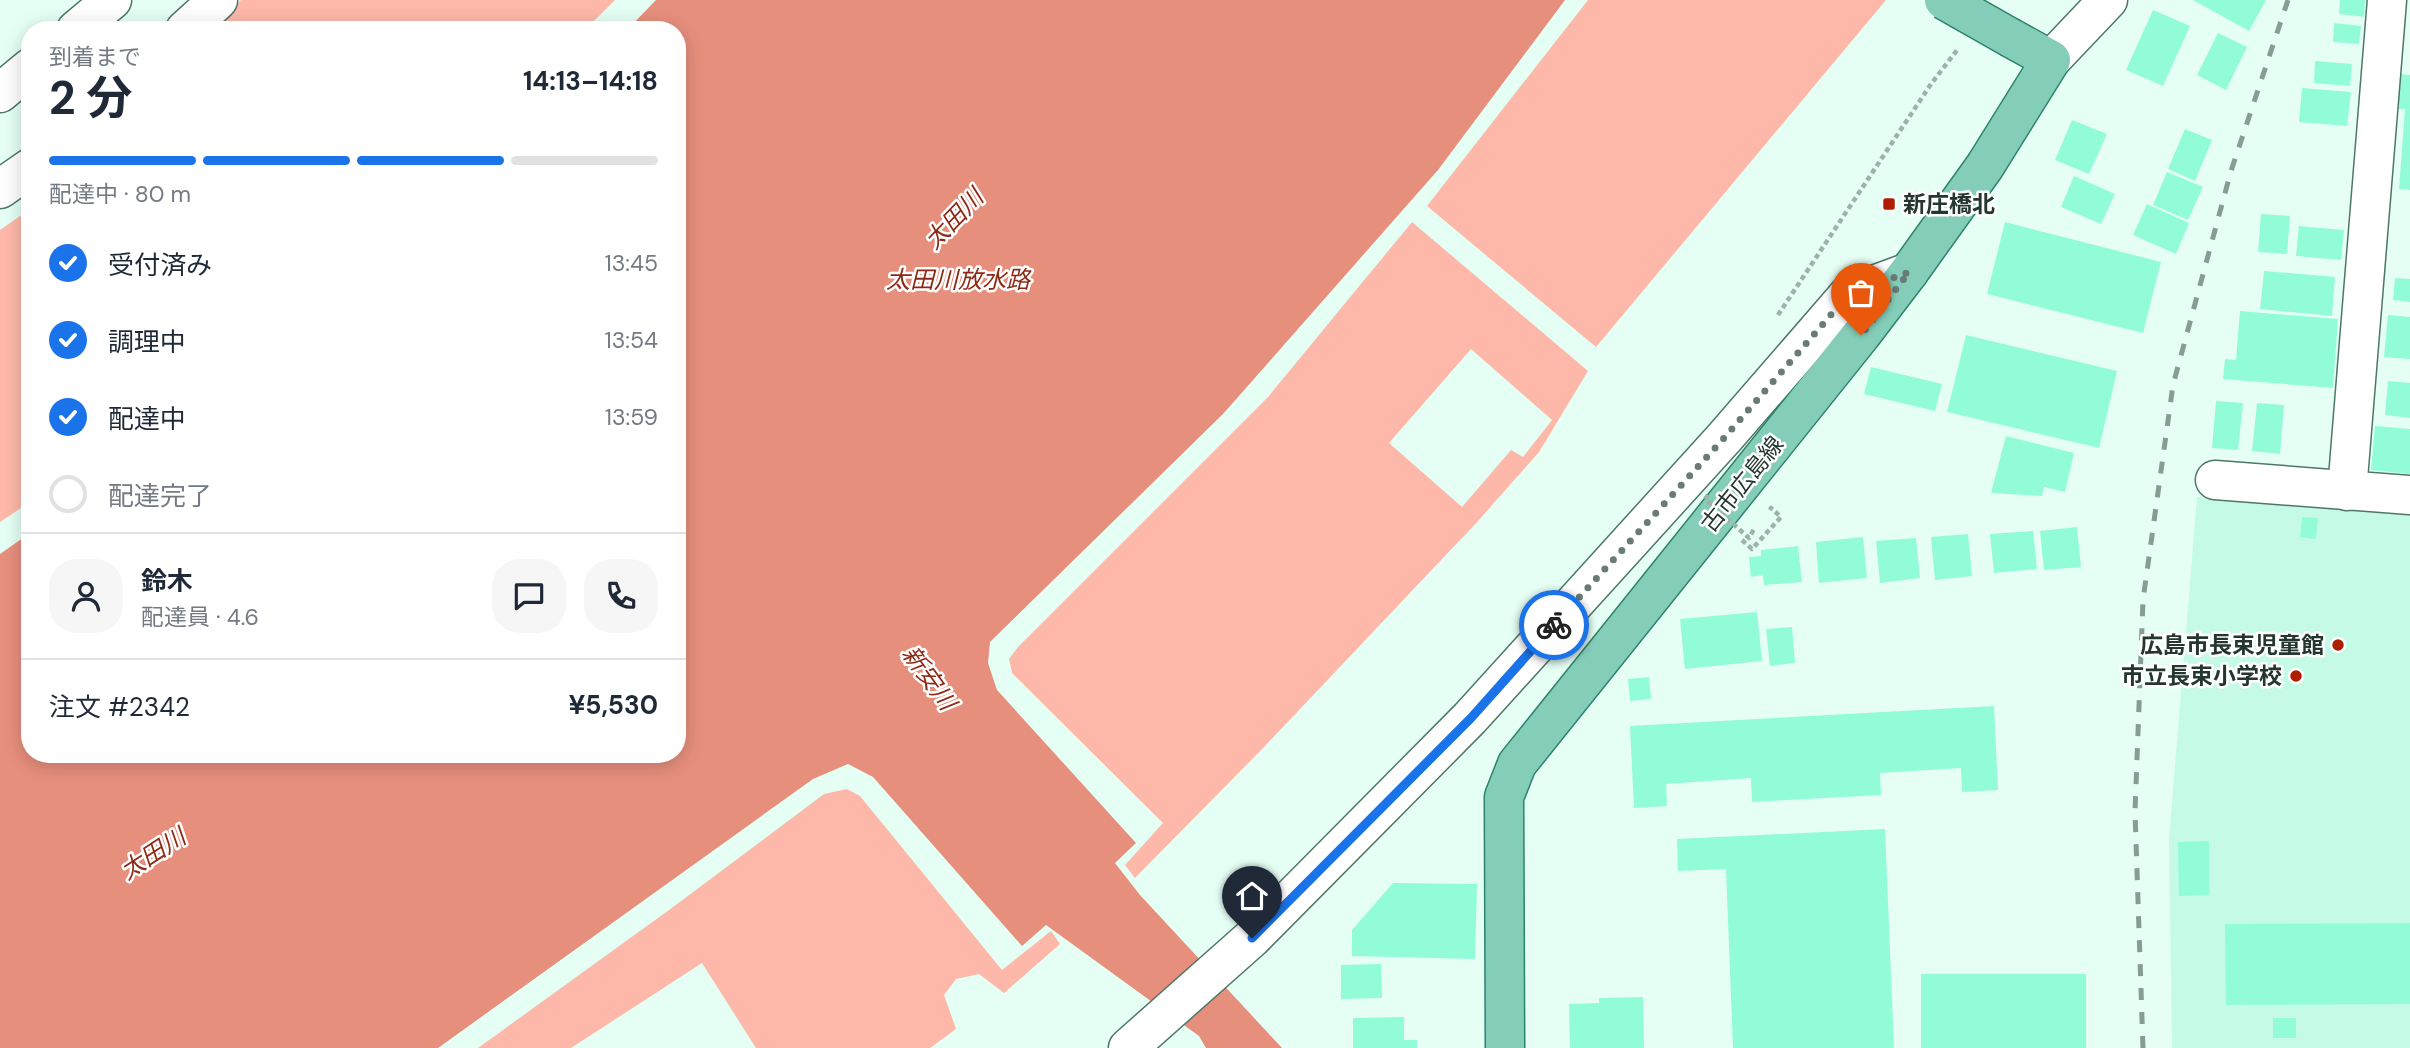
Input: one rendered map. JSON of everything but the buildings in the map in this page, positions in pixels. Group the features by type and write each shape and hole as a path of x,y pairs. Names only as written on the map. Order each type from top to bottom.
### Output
{"main road":[{"path":"1944,0 2050,60"},
{"name":"古市広島線","path":"1505,1048 1503,797 1517,764 1909,272 1985,166 2050,60"}],"street":[{"path":"87,21 112,0"},
{"path":"195,21 218,0"},
{"path":"2050,60 2084,0"},
{"path":"2050,60 2108,0"},
{"path":"2347,491 2387,0"},
{"path":"0,93 21,76"},
{"path":"0,189 21,174"},
{"path":"1128,1048 1252,938 1471,718 1725,437 1849,294 1909,272"},
{"path":"2215,480 2410,495"}],"path":[{"path":"1771,326 1931,84 1963,42"},
{"path":"1708,495 1705,499 1749,538 1771,508 1780,517 1752,549 1740,538"}],"shaded area":[{"path":"241,0 615,0 594,21 218,21"},
{"path":"1588,0 1886,0 1596,347 1427,206"},
{"path":"21,215 21,508 0,522 0,230"},
{"path":"1412,222 1588,371 1539,452 1478,521 1264,747 1135,878 1125,865 1163,823 1012,673 1009,659 1268,397","holes":["1471,349 1552,420 1523,457 1511,450 1462,507 1389,443"]},
{"name":"市立長束小学校","path":"2197,497 2410,512 2410,1048 2172,1048 2169,839"},
{"path":"847,789 860,796 1002,970 1051,931 1060,944 1004,993 979,974 956,979 944,995 956,1029 930,1048 756,1048 702,963 571,1048 478,1048 824,794"}],"water":[{"name":"太田川放水路","path":"656,0 1565,0 1438,170 1223,414 990,642 988,663 997,690 1136,843 1115,863 1140,895 1282,1048 1206,1048 1199,1036 1046,925 1022,946 873,777 848,764 813,779 438,1048 0,1048 0,554 21,539 21,763 686,763 686,21 636,21"}],"railway":[{"path":"2143,1048 2135,812 2143,600 2173,385 2231,171 2288,0"}],"way so far":[{"path":"1554,625 1725,437 1849,294 1909,272 1861,335"}],"place":[{"name":"新庄橋北","path":"1889,204"},
{"name":"広島市長束児童館","path":"2338,645"},
{"name":"市立長束小学校","path":"2296,676"}],"route":[{"path":"1252,938 1471,718 1554,625"}],"water label":[{"name":"太田川","path":"954,219"},
{"name":"新安川","path":"929,678"},
{"name":"太田川","path":"153,854"}]}
